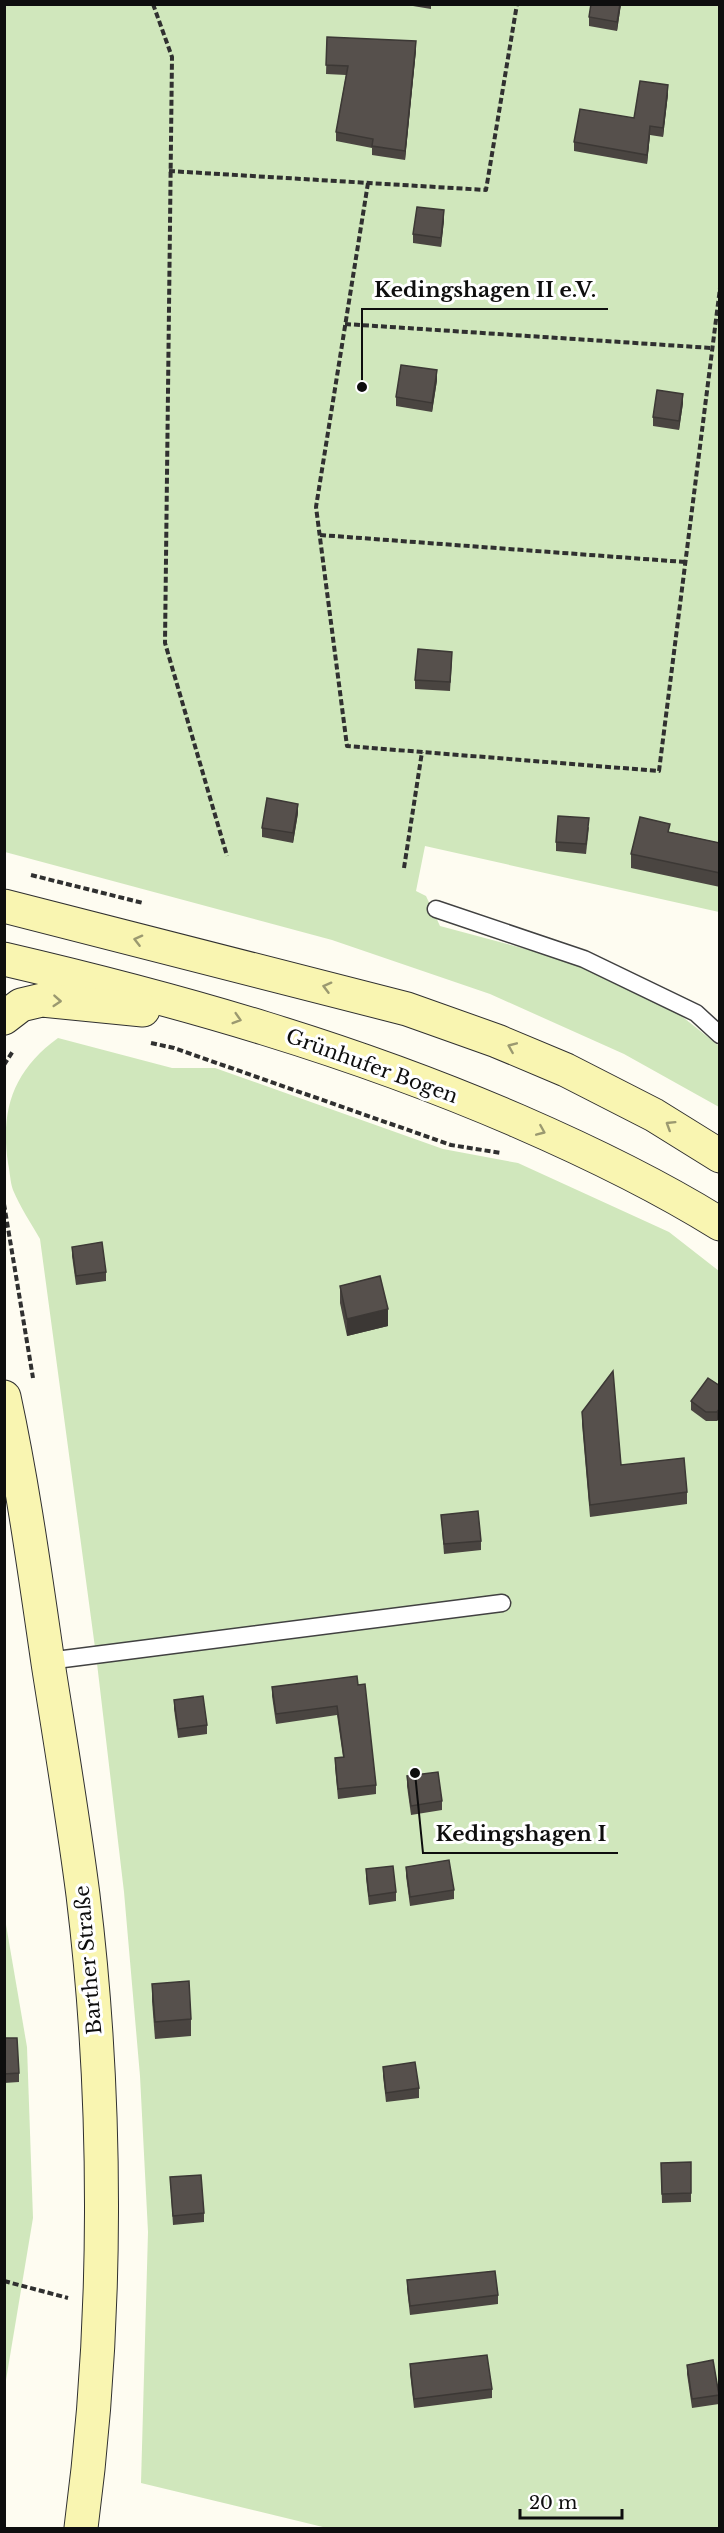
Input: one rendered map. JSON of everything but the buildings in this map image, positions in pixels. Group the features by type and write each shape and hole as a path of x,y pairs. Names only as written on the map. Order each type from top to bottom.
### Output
{"main road":[{"path":"4,906 418,1012 497,1041 566,1070 654,1115 720,1156"},
{"name":"Grünhufer Bogen","path":"4,958 181,1003 372,1062 584,1150 720,1224"},
{"path":"4,1018 21,1005 42,1000 139,1011 181,1003"},
{"name":"Barther Straße","path":"4,1397 29,1529 83,1898 96,2060 100,2296 91,2449 81,2529"}],"lane":[{"path":"436,909 584,959 696,1013 720,1035"},
{"path":"48,1661 502,1603"}],"path":[{"path":"153,4 172,57 165,643 226,856"},
{"path":"169,171 486,190 517,4"},
{"path":"368,183 316,507 347,746 658,771 720,288"},
{"path":"345,324 712,348"},
{"path":"320,535 685,562"},
{"path":"404,868 422,752"},
{"path":"140,1041 174,1048 451,1145 508,1154"},
{"path":"4,2281 71,2299 71,2287"}],"green space":[{"path":"4,5 719,5 719,912 425,846 416,891 426,896 440,926 582,964 669,1006 719,1046 719,1107 624,1054 490,994 332,940 5,852"},
{"path":"58,1038 172,1068 215,1068 443,1149 518,1163 669,1232 719,1271 719,2528 327,2528 141,2483 148,2232 140,2076 124,1892 96,1655 40,1239 13,1190 6,1143 9,1108 21,1077 43,1050"},
{"path":"5,1919 27,2047 33,2218 5,2386"}],"place":[{"name":"Kedingshagen II e.V.","path":"362,387"},
{"name":"Kedingshagen I","path":"415,1773"}]}
